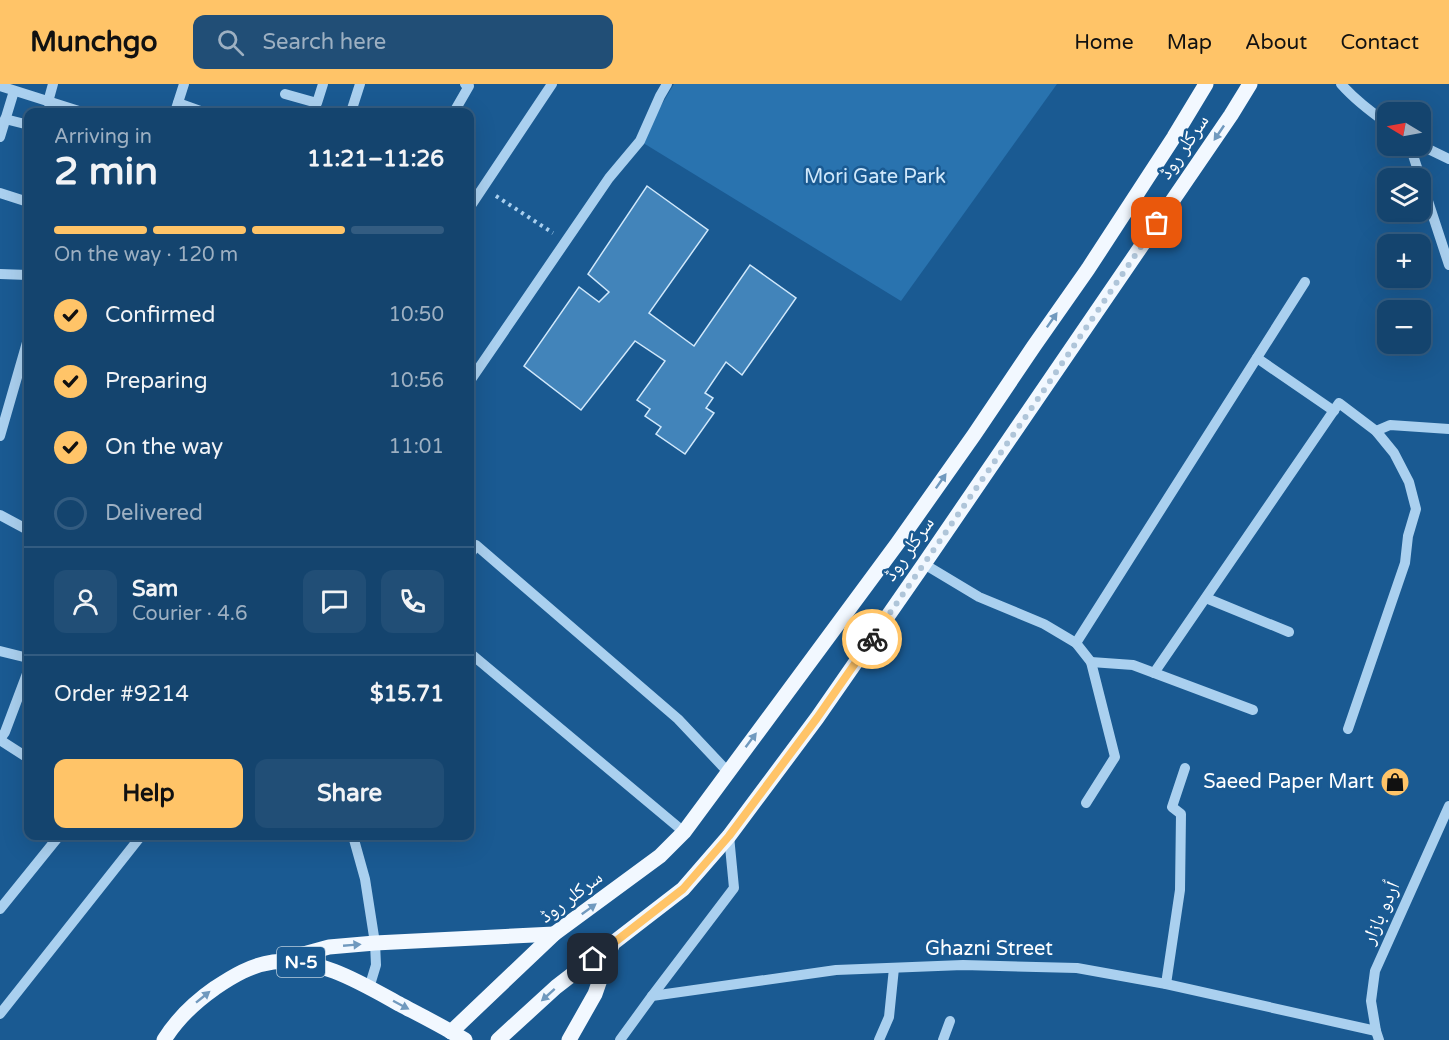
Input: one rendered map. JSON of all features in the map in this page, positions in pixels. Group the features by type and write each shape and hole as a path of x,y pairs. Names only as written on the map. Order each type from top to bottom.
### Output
{"main road":[{"name":"سرکلر روڈ","path":"451,1032 554,934 660,856 684,832 968,444 1101,249 1206,84"},
{"name":"سرکلر روڈ","path":"498,1040 556,987 683,889 729,836 817,718 924,564 1231,116 1250,84"},
{"path":"275,962 329,947 554,934"},
{"path":"569,1040 595,994 612,945"},
{"name":"N-5","path":"164,1040 185,1013 226,980 258,965 275,962 301,962 317,966 369,988 465,1040"}],"street":[{"path":"48,102 53,84"},
{"path":"176,108 184,84"},
{"path":"285,94 317,103 323,84"},
{"path":"352,108 360,84"},
{"path":"456,108 469,86 465,84"},
{"path":"474,201 552,84"},
{"path":"474,375 609,178 640,141 667,84"},
{"path":"1341,84 1348,93 1377,117"},
{"path":"0,86 68,108"},
{"path":"14,91 2,127 24,124"},
{"path":"1431,150 1449,159"},
{"path":"1413,156 1449,265"},
{"path":"0,194 24,201"},
{"path":"0,274 24,275"},
{"path":"1076,643 1305,282"},
{"path":"0,436 24,353"},
{"path":"1257,358 1334,411"},
{"path":"1155,673 1339,403 1376,430 1394,453 1409,482 1416,509 1407,537 1405,562 1348,729"},
{"path":"1376,430 1390,425 1449,429"},
{"path":"0,515 24,528"},
{"path":"474,548 476,545 678,719 728,771"},
{"path":"924,564 979,597 1044,624 1076,643 1091,662 1115,757 1086,803"},
{"path":"1206,598 1289,632"},
{"path":"0,651 24,657"},
{"path":"474,656 684,832"},
{"path":"1091,662 1133,665 1253,710"},
{"path":"24,680 1,735 24,755"},
{"path":"1166,984 1180,890 1181,814 1172,807 1185,768"},
{"name":"اُردو بازار","path":"1378,1036 1371,1001 1375,971 1449,806"},
{"path":"620,1040 734,888 729,836"},
{"path":"0,909 55,840"},
{"path":"0,1014 138,840"},
{"path":"353,840 365,879 375,943 376,965 369,988"},
{"name":"Ghazni Street","path":"652,996 836,970 963,965 1077,968 1166,984 1378,1036"},
{"path":"879,1040 889,1017 894,968"},
{"path":"943,1040 950,1022"}],"path":[{"path":"483,188 566,241"}],"green space":[{"name":"Mori Gate Park","path":"674,84 1057,84 901,301 640,141"}],"building":[{"path":"647,186 708,230 649,313 694,346 750,265 796,298 742,375 726,362 705,393 713,398 706,408 714,413 685,454 656,434 661,427 645,416 650,409 637,400 665,361 635,341 581,410 524,366 579,287 599,302 609,292 588,274"}],"way so far":[{"path":"872,639 1157,223"}],"place":[{"name":"Saeed Paper Mart","path":"1395,782"}],"route":[{"path":"593,959 683,889 729,836 817,718 872,639"}]}
